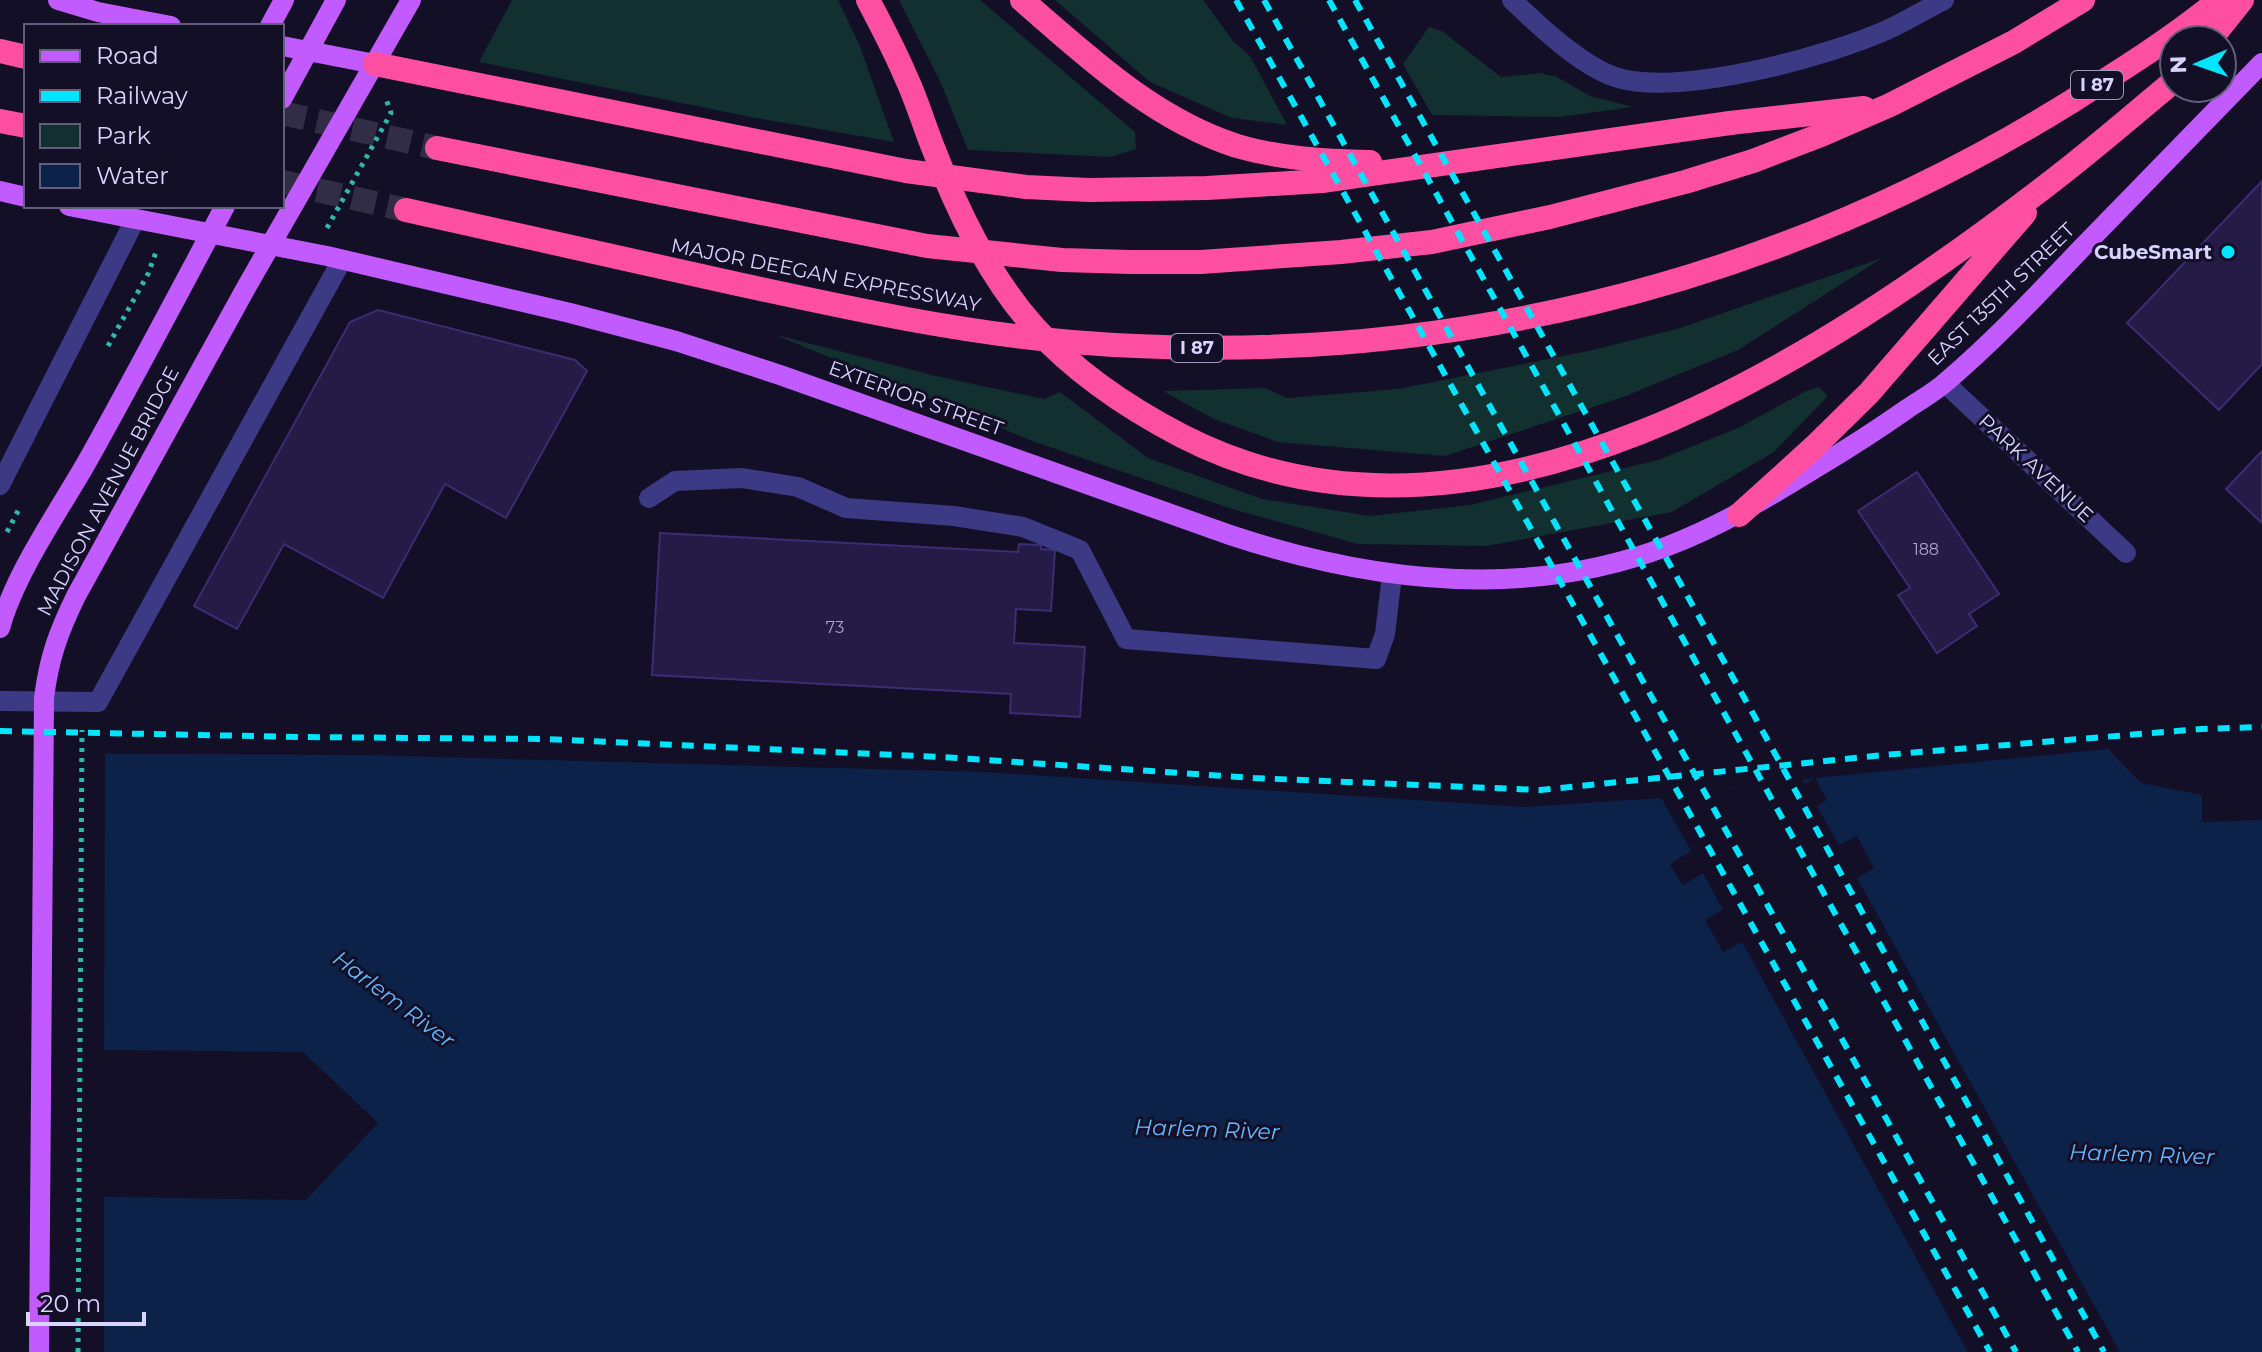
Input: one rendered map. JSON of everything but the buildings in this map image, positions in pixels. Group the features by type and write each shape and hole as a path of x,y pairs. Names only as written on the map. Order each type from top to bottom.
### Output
{"highway":[{"path":"868,0 906,77 963,218 1008,293 1033,326 1061,353 1117,397 1158,424 1221,454 1311,478 1380,485 1473,478 1521,469 1604,445 1679,417 1777,368 1906,288 2053,181 2158,94"},
{"path":"1022,0 1141,98 1185,123 1237,146 1319,161 1440,163"},
{"path":"437,148 927,246 1062,260 1201,262 1341,252 1432,242 1550,217 1673,186 1753,161 1890,105 2014,42 2083,0"},
{"name":"MAJOR DEEGAN EXPRESSWAY","path":"406,210 856,310 991,333 1070,342 1213,349 1361,342 1433,334 1567,310 1638,293 1771,250 1839,223 1970,161 2030,127 2151,50 2219,0"},
{"path":"2223,24 2242,0"},
{"path":"0,51 24,57"},
{"path":"375,64 852,162 1026,187 1146,190 1322,181 1730,123 1890,105"},
{"path":"0,121 24,126"},
{"path":"1739,515 1869,393 2053,181"}],"main road":[{"path":"58,0 98,12 161,24"},
{"path":"271,24 284,0"},
{"path":"284,95 336,0"},
{"name":"MADISON AVENUE BRIDGE","path":"39,1352 44,698 51,653 76,596 411,0"},
{"path":"284,46 375,64"},
{"name":"EAST 135TH STREET","path":"1739,515 1845,451 1945,383 2008,324 2262,63"},
{"path":"0,191 24,197"},
{"name":"EXTERIOR STREET","path":"78,208 312,253 570,313 702,349 1253,543 1318,561 1392,575 1485,580 1569,572 1602,566 1668,546 1739,515"},
{"name":"MADISON AVENUE BRIDGE","path":"0,628 24,572 89,459 224,208"}],"street":[{"path":"1512,0 1559,42 1590,64 1615,77 1668,82 1780,65 1888,29 1944,0"},
{"path":"0,485 135,220"},
{"path":"0,701 98,702 342,260"},
{"name":"PARK AVENUE","path":"1945,383 2126,553"},
{"path":"649,498 675,481 742,478 798,487 846,508 954,516 1023,527 1080,550 1126,639 1376,659 1385,634 1392,575"}],"path":[{"path":"312,253 391,113 375,64"},
{"path":"78,1352 82,723"}],"green space":[{"path":"512,0 838,0 859,44 894,142 751,117 479,62"},
{"path":"899,0 980,0 1135,132 1136,149 1111,157 968,150 940,81"},
{"path":"1055,0 1203,0 1234,42 1250,56 1287,125 1232,118 1150,82"},
{"path":"1429,27 1442,31 1501,77 1540,73 1557,77 1590,96 1633,107 1559,117 1432,115 1403,64"},
{"path":"1882,258 1738,350 1623,397 1445,456 1278,442 1214,419 1163,391 1265,388 1287,398 1398,389 1588,351 1680,328"},
{"path":"773,334 936,376 1044,399 1060,392 1148,458 1262,499 1370,516 1470,505 1658,460 1738,428 1806,391 1819,387 1828,396 1774,452 1672,512 1486,546 1358,544 1229,508 1035,442"}],"water":[{"name":"Harlem River","path":"2108,749 2141,783 2202,795 2202,822 2262,820 2262,1352 0,1352 0,1195 306,1200 378,1123 303,1052 0,1049 0,753 365,755 984,772 1524,807 1661,798 1815,778"}],"pier":[{"path":"0,753 105,753 104,1054 0,1053"},
{"path":"1800,777 1805,784 1815,778 1827,800 1817,806 1839,845 1857,836 1874,868 1857,878 2120,1352 1968,1352 1742,942 1723,952 1705,920 1723,910 1703,873 1683,885 1670,864 1691,851 1659,794 1715,787 1717,791 1747,787 1745,783"},
{"path":"0,1191 104,1193 104,1352 0,1352"}],"tunnel":[{"path":"284,113 437,148"},
{"path":"284,182 406,210"}],"railway":[{"path":"1236,0 1990,1352"},
{"path":"1264,0 2016,1352"},
{"path":"1329,0 2078,1352"},
{"path":"1355,0 2104,1352"},
{"path":"0,731 544,739 942,757 1254,778 1540,790 1884,755 2201,729 2262,727"}],"place":[{"name":"CubeSmart","path":"2228,252"}]}
